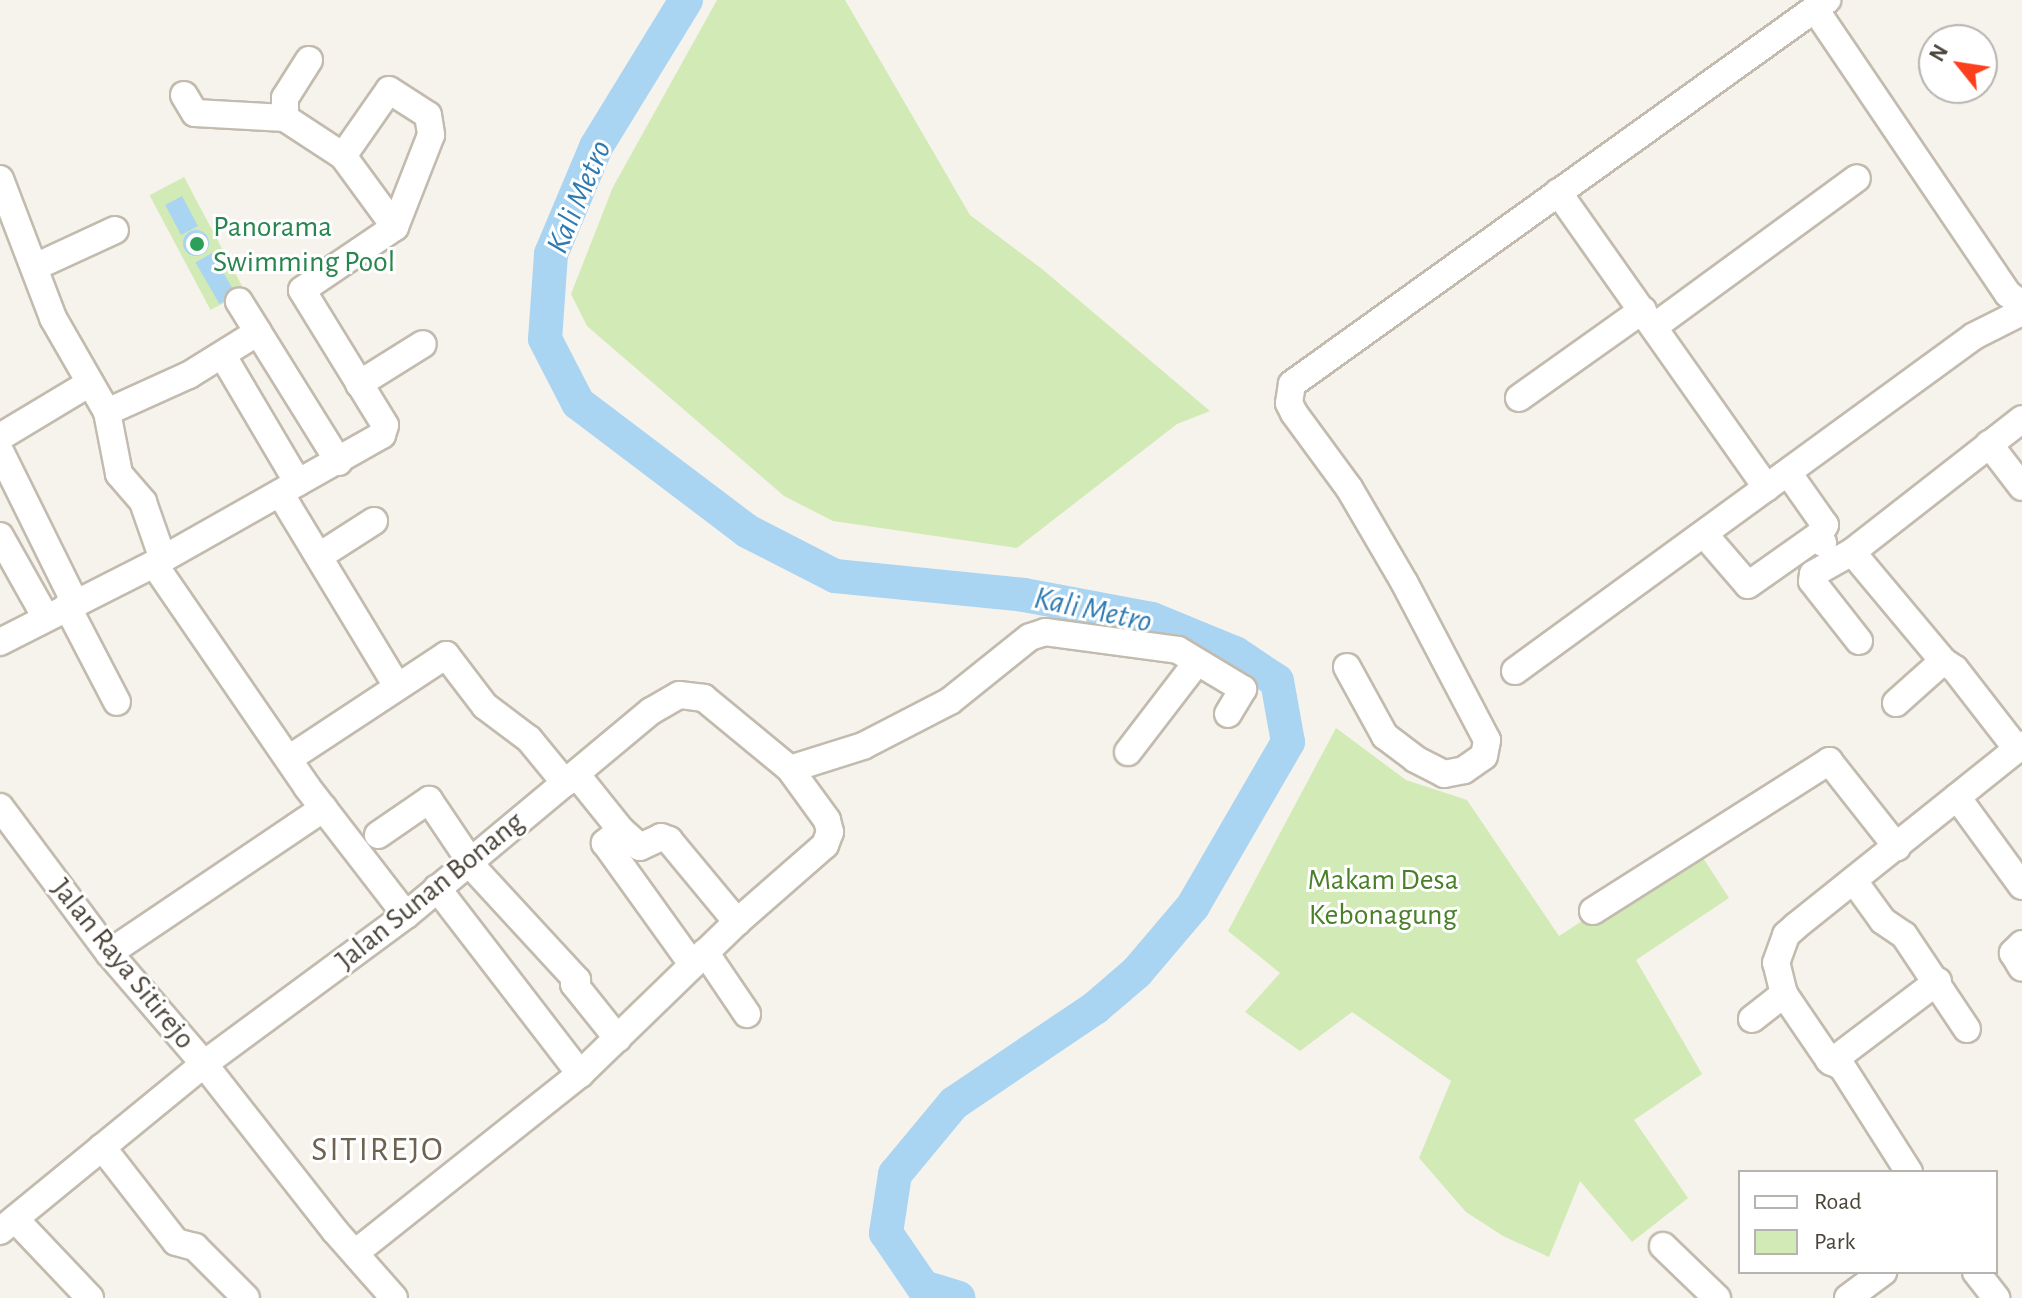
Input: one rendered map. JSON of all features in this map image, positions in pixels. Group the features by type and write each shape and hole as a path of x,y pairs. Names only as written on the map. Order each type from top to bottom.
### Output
{"street":[{"path":"1347,667 1385,736 1415,759 1444,774 1484,756 1487,740 1404,582 1349,488 1300,424 1289,403 1292,384 1821,4 2008,294 2022,304"},
{"path":"285,118 285,98 309,60"},
{"path":"0,642 158,562 339,462 385,430 302,290 395,227 431,135 428,115 389,90 343,156"},
{"path":"184,95 195,113 285,118 343,156 395,227"},
{"path":"0,181 66,346 107,412 119,474 143,502 158,562 324,808 406,915"},
{"path":"1519,398 1654,325 1862,186"},
{"path":"1558,192 1654,325 1778,481 1825,525 1819,535 1748,585 1704,534"},
{"path":"35,267 115,230"},
{"path":"239,301 339,462"},
{"path":"1515,671 1974,336 2022,312"},
{"path":"107,412 223,356 258,332"},
{"path":"359,384 423,344"},
{"path":"223,356 321,555 397,686"},
{"path":"0,437 90,383"},
{"path":"1859,641 1812,581 1813,574 1843,556 2022,419"},
{"path":"1989,444 2022,487"},
{"path":"0,451 63,609 117,702"},
{"path":"321,555 374,521"},
{"path":"1819,535 1943,661 1955,669 2019,747 1786,935 1776,963 1784,994 1831,1062 1842,1067 1908,1170"},
{"path":"0,536 63,609"},
{"path":"790,769 863,746 950,701 1030,637 1045,632 1162,646 1243,689 1228,714"},
{"path":"987,673 1003,633"},
{"path":"290,758 446,655 485,706 529,739 640,847 661,837 669,840 737,922 580,1074 355,1253"},
{"path":"1896,703 1943,661"},
{"path":"1128,752 1197,662"},
{"name":"Jalan Sunan Bonang","path":"204,1064 406,915 651,711 679,695 704,698 790,769 827,820 828,840 737,922"},
{"path":"1593,911 1829,761 1897,847"},
{"path":"378,835 422,790 469,862 577,980 574,984 618,1039"},
{"path":"1957,797 2022,886"},
{"path":"109,953 324,808"},
{"name":"Jalan Raya Sitirejo","path":"3,817 109,953 204,1064 6,1221"},
{"path":"621,830 605,843 747,1014"},
{"path":"1854,881 1938,981 1967,1029"},
{"path":"437,888 580,1074"},
{"path":"2022,944 2013,953 2022,968"},
{"path":"1831,1062 1938,981"},
{"path":"1752,1019 1784,994"},
{"path":"204,1064 394,1298"},
{"path":"102,1147 176,1242 195,1247 246,1298"},
{"path":"6,1221 90,1298"},
{"path":"1663,1246 1717,1298"},
{"path":"1848,1298 1880,1274"},
{"path":"1978,1274 1996,1298"}],"green space":[{"path":"717,0 845,0 970,215 1042,269 1210,411 1177,424 1017,548 833,521 784,496 587,326 571,294 613,187"},
{"name":"Panorama Swimming Pool","path":"184,177 245,292 211,310 150,195"},
{"name":"Makam Desa Kebonagung","path":"1336,728 1406,780 1467,800 1559,936 1696,847 1729,898 1636,960 1702,1074 1634,1120 1688,1198 1632,1242 1580,1181 1549,1257 1503,1236 1466,1212 1419,1158 1451,1081 1352,1012 1300,1051 1245,1012 1280,973 1228,931"}],"water":[{"path":"182,196 198,226 181,235 165,205"},
{"path":"196,230 205,234 209,243 205,252 196,256 187,252 183,243 187,234"},
{"path":"212,253 236,295 220,304 196,262"}],"waterway":[{"name":"Kali Metro","path":"686,0 596,147 551,254 545,339 578,403 747,531 835,576 1024,595 1152,619 1235,653 1277,681 1288,742 1193,906 1137,972 1095,1008 954,1103 895,1174 886,1233 923,1287 958,1298"}],"place":[{"name":"Panorama Swimming Pool","path":"197,244"}],"district":[{"name":"SITIREJO","path":"378,1151"}]}
